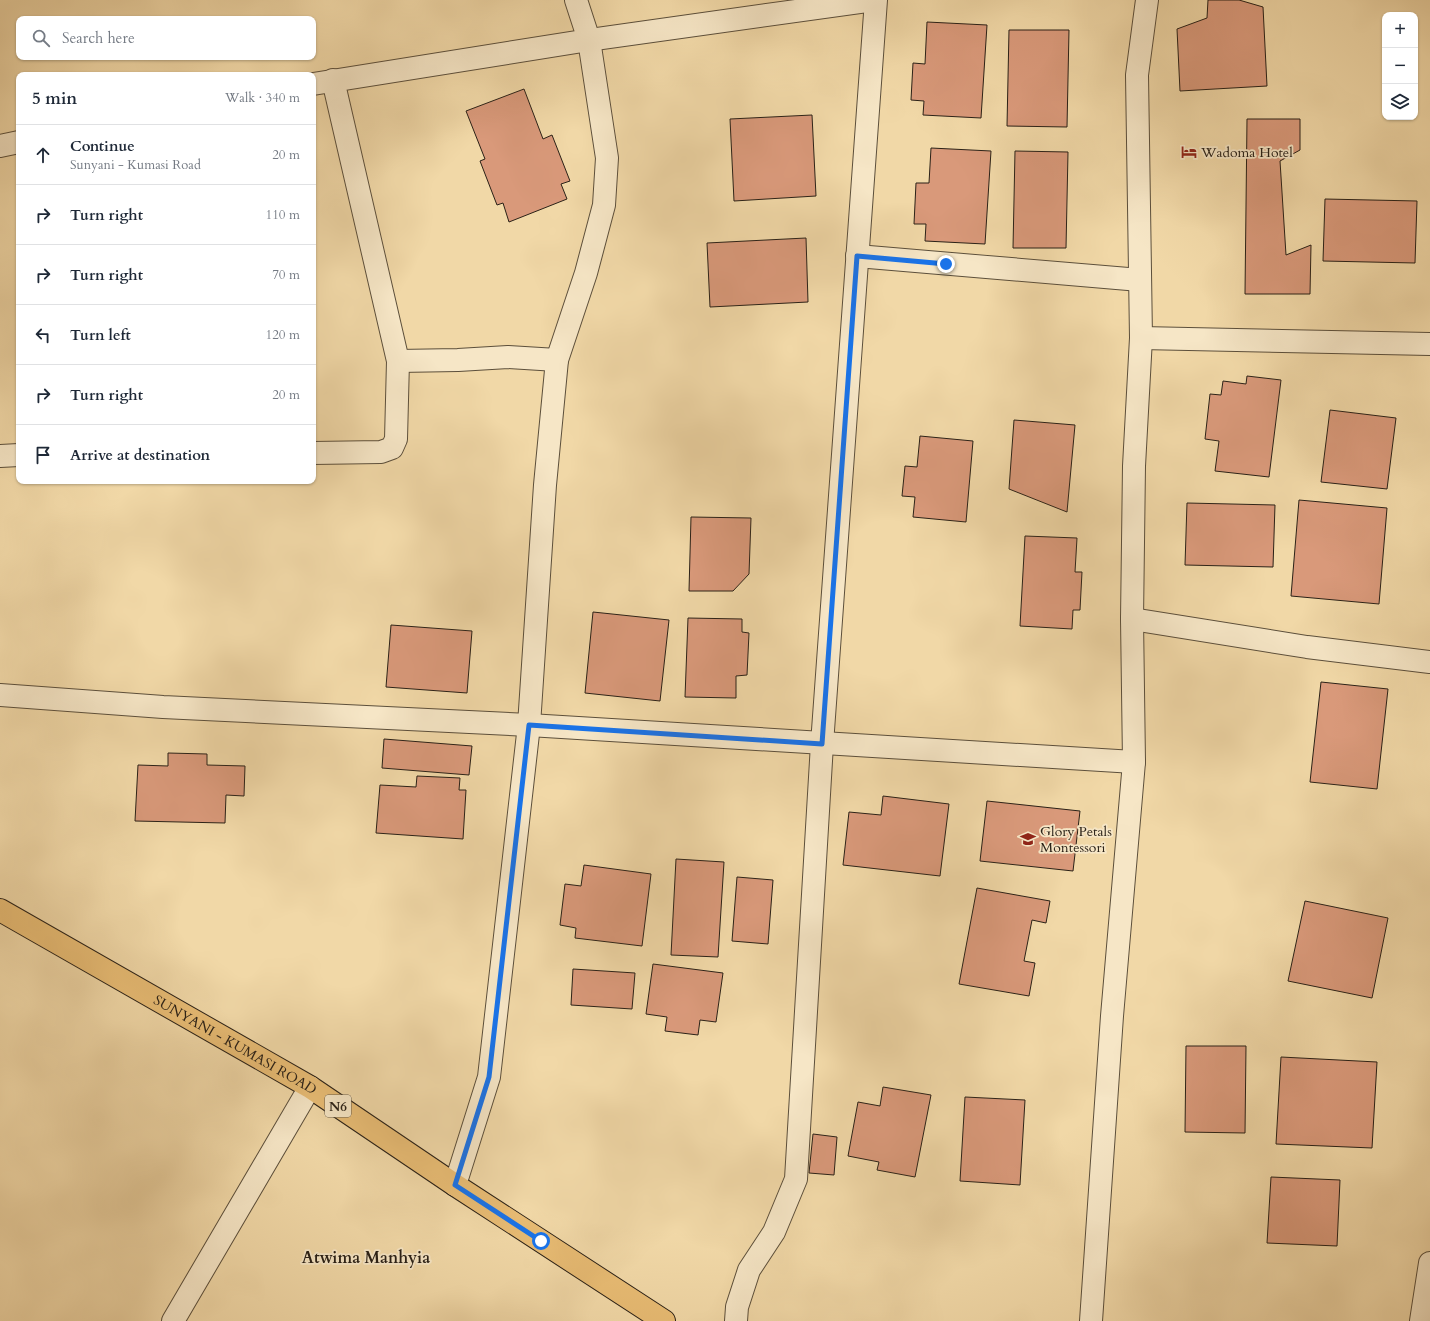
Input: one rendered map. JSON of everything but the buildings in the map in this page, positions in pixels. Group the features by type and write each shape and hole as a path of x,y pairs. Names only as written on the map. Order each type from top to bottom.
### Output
{"main road":[{"name":"SUNYANI - KUMASI ROAD","path":"0,910 310,1087 455,1185 664,1321"}],"street":[{"path":"455,1185 489,1077 529,725 544,485 557,360 586,272 604,205 607,158 589,40 576,0"},
{"path":"316,453 381,452 392,448 396,439 398,361 323,82 589,40 875,0 822,744 796,1179 774,1232 749,1270 737,1307 736,1321"},
{"path":"1091,1321 1112,1024 1134,762 1132,619 1134,466 1141,338 1137,75 1147,0"},
{"path":"0,146 16,143"},
{"path":"857,256 1140,280"},
{"path":"1141,338 1430,344"},
{"path":"398,361 508,357 557,360"},
{"path":"0,456 16,455"},
{"path":"1132,619 1307,647 1430,662"},
{"path":"0,695 163,707 529,725 1134,762"},
{"path":"173,1321 310,1087"},
{"path":"1421,1321 1430,1263"}],"place":[{"name":"Wadoma Hotel","path":"1189,152"},
{"name":"Glory Petals Montessori","path":"1028,839"}],"district":[{"name":"Atwima Manhyia","path":"366,1257"}],"route":[{"path":"541,1241 455,1185 489,1077 529,725 822,744 857,256 946,264"}]}
